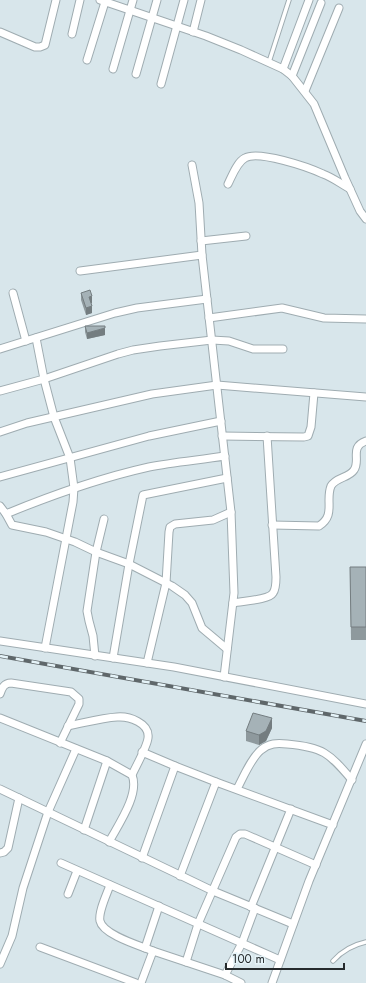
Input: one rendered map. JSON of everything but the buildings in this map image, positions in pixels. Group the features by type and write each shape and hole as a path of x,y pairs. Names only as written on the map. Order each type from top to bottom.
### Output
{"street":[{"path":"0,32 35,47 45,45 56,0"},
{"path":"72,34 80,0"},
{"path":"113,69 132,0"},
{"path":"136,74 157,0"},
{"path":"162,84 184,0"},
{"path":"193,32 201,0"},
{"path":"283,68 309,0"},
{"path":"87,60 102,1 177,26 241,50 283,68 305,91 314,104 350,190 360,211 366,219"},
{"path":"292,76 321,3"},
{"path":"305,91 339,8"},
{"path":"228,184 239,163 244,158 250,156 261,156 292,163 324,174 350,190"},
{"path":"192,165 199,203 202,255 231,512 234,593 224,677"},
{"path":"201,241 246,236"},
{"path":"80,271 202,255"},
{"path":"13,293 26,341"},
{"path":"0,349 137,308 207,299"},
{"path":"209,318 282,308 324,318 366,319"},
{"path":"36,338 44,379 54,416 70,458 74,488 73,502 45,648"},
{"path":"0,391 44,379 134,350 212,340 229,341 253,349 283,349"},
{"path":"0,432 54,416 152,394 217,385 366,397"},
{"path":"222,436 308,436 311,427 314,393"},
{"path":"0,477 149,436 221,421"},
{"path":"233,603 268,597 273,593 276,586 267,436"},
{"path":"272,525 319,526 324,523 328,518 331,486 338,479 354,471 356,465 356,449 361,443 366,441"},
{"path":"6,514 74,488 120,474 151,467 225,456"},
{"path":"113,658 129,564 143,495 227,478"},
{"path":"0,506 12,525 46,532 65,539 129,564 166,583 185,595 192,604 202,628 227,649"},
{"path":"147,663 166,583 170,527 175,524 213,520 231,512"},
{"path":"95,656 93,636 87,611 96,552 104,519"},
{"path":"0,641 147,663 366,704"},
{"path":"0,694 4,685 7,683 71,692 79,699 79,704 60,743"},
{"path":"68,726 117,716 128,718 146,726 148,739 132,774 134,785 132,795 109,842"},
{"path":"0,718 107,762 132,774"},
{"path":"237,789 257,754 262,748 271,744 300,745 316,748 337,762 352,780"},
{"path":"272,983 316,865 366,744"},
{"path":"1,961 12,936 23,888 48,812 76,749"},
{"path":"142,752 216,782 333,825"},
{"path":"84,830 107,762"},
{"path":"142,858 175,766"},
{"path":"180,876 216,782"},
{"path":"0,789 213,892 293,924"},
{"path":"0,853 4,852 8,848 19,798"},
{"path":"225,975 242,943 253,908 291,809"},
{"path":"186,962 198,924 213,892 232,844 236,837 240,834 245,834 316,865"},
{"path":"61,863 280,960"},
{"path":"68,894 77,871"},
{"path":"110,885 103,905 100,920 102,926 110,933 153,951 225,975 241,983"},
{"path":"145,948 158,906"},
{"path":"40,947 136,983"},
{"path":"140,983 153,951"}],"lane":[{"path":"269,62 289,0"},
{"path":"333,961 348,948 366,942"}],"railway":[{"path":"0,656 366,721"}]}
